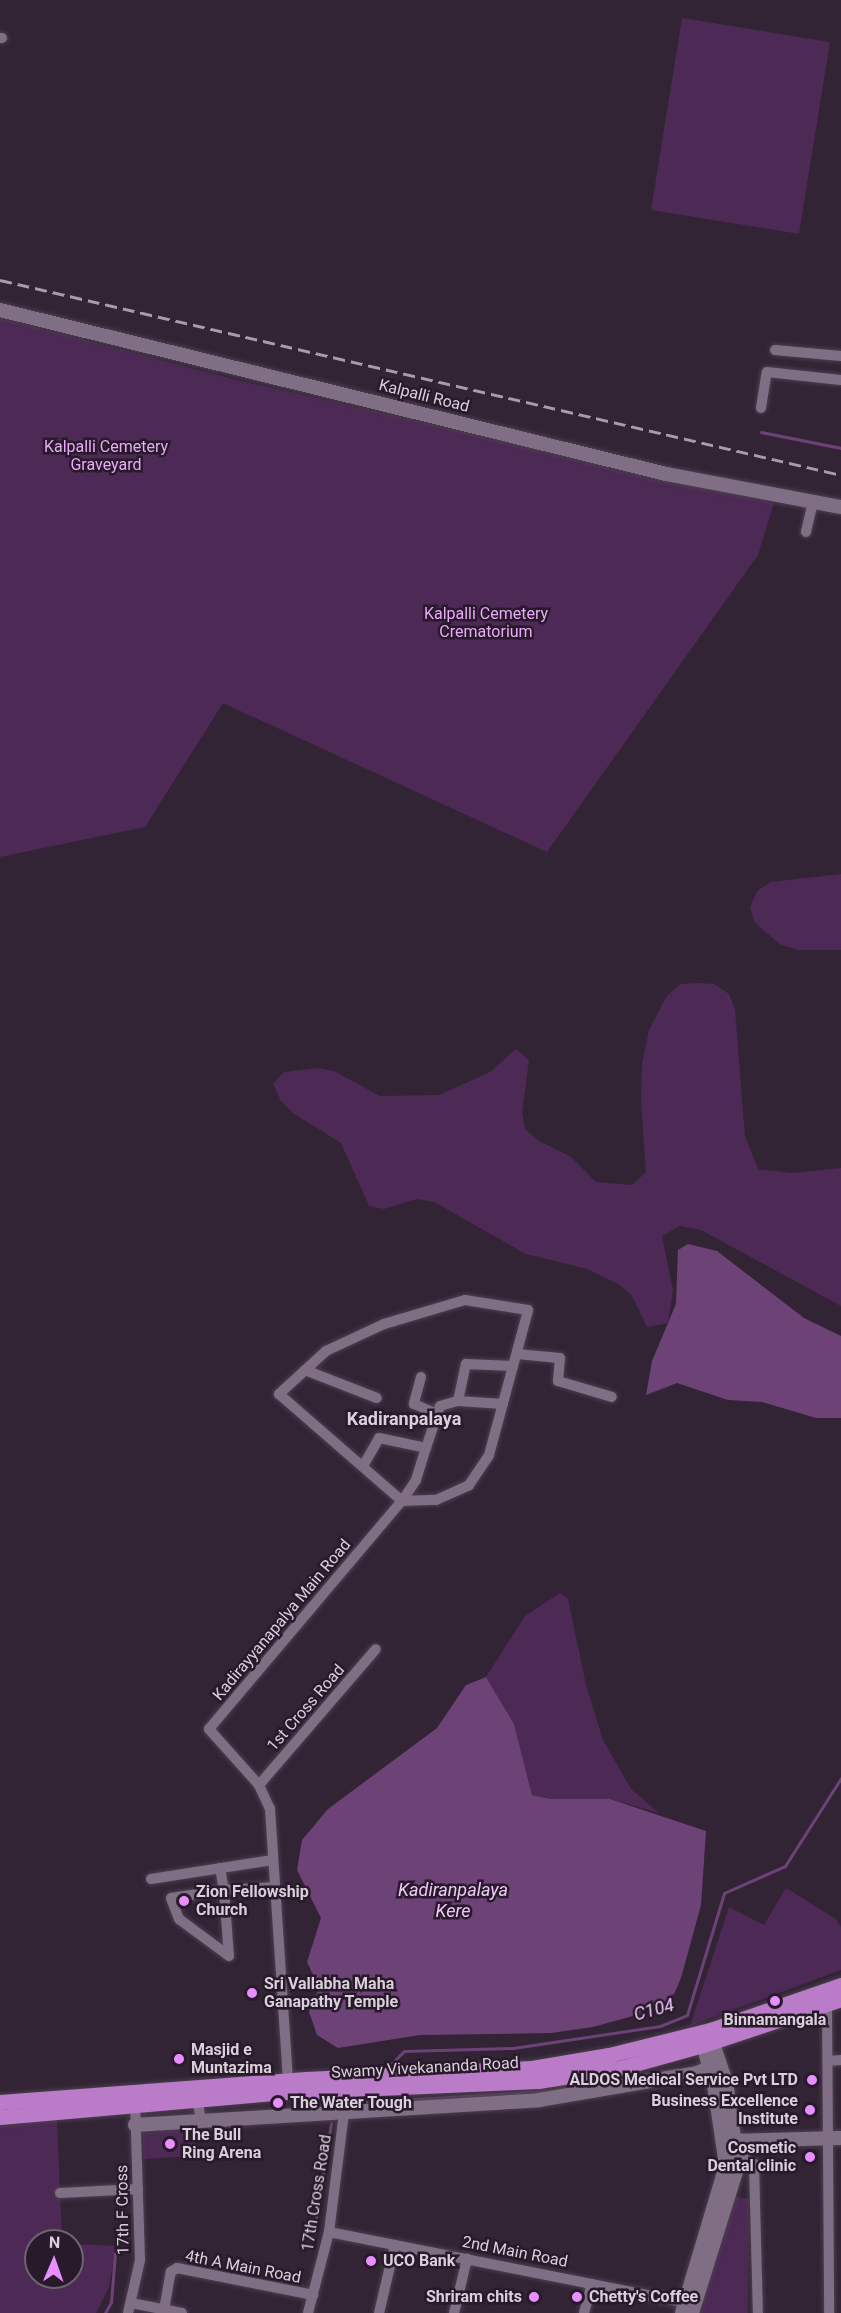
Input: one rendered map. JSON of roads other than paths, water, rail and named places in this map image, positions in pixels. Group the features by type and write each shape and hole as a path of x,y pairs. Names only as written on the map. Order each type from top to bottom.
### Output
{"main road":[{"name":"Swamy Vivekananda Road","path":"0,2117 197,2098 538,2081 620,2068 706,2038 841,1985"},
{"name":"Swamy Vivekananda Road","path":"0,2102 288,2080 532,2068 706,2038 834,2001"}],"street":[{"name":"Kalpalli Road","path":"0,310 666,474 841,507"},
{"path":"775,350 841,356"},
{"path":"760,408 767,372 841,380"},
{"path":"806,532 813,502"},
{"path":"465,1300 528,1310 513,1366 489,1455 470,1485 436,1500 402,1502 279,1394 326,1351 384,1324 465,1300"},
{"path":"517,1354 560,1358 558,1381 612,1397"},
{"path":"458,1401 466,1364 513,1366"},
{"path":"305,1370 377,1398"},
{"path":"422,1377 414,1404 437,1414"},
{"path":"402,1502 416,1480 440,1406 458,1401 503,1404"},
{"path":"363,1466 379,1438 426,1448"},
{"name":"Kadirayyanapalya Main Road","path":"288,2080 270,1809 259,1785 209,1729 402,1502"},
{"name":"1st Cross Road","path":"259,1785 376,1649"},
{"path":"151,1879 273,1860"},
{"path":"220,1868 224,1890 230,1956 179,1919 171,1898 224,1890 275,1887"},
{"path":"829,2313 835,2138 828,2061 834,2001"},
{"path":"688,2308 732,2145 706,2038"},
{"path":"828,2061 841,2060"},
{"path":"135,2125 539,2100 714,2066"},
{"path":"197,2098 201,2121"},
{"name":"17th F Cross","path":"130,2308 140,2260 135,2104"},
{"name":"17th Cross Road","path":"308,2313 329,2232 344,2113"},
{"path":"732,2145 835,2138"},
{"path":"732,2145 754,2164 758,2313"},
{"path":"60,2193 138,2189"},
{"name":"2nd Main Road","path":"329,2232 592,2284 688,2308"},
{"path":"379,2313 395,2245"},
{"path":"454,2313 467,2259"},
{"name":"4th A Main Road","path":"164,2310 171,2272 177,2268 313,2295"},
{"path":"584,2313 592,2284"},
{"path":"130,2308 182,2313"}],"water":[{"path":"688,1244 717,1251 804,1318 841,1336 841,1418 816,1418 762,1402 728,1400 677,1383 646,1395 652,1361 676,1304 678,1250"},
{"name":"Kadiranpalaya Kere","path":"486,1677 514,1724 532,1795 550,1799 610,1799 706,1831 701,1905 681,1978 669,2006 593,2027 551,2033 420,2035 338,2048 317,2035 309,2012 319,1988 307,1962 321,1918 297,1870 302,1840 328,1809 437,1728 466,1685"}],"waterway":[{"path":"761,432 841,448"},
{"name":"C104","path":"386,2069 404,2051 513,2048 660,2026 687,2015 724,1893 785,1866 841,1778"},
{"path":"351,2103 548,2091 677,2069"},
{"name":"C104","path":"316,2217 331,2123"},
{"name":"C104","path":"105,2313 111,2302 115,2253"}],"railway":[{"path":"0,280 841,475"}],"place":[{"name":"Zion Fellowship Church","path":"184,1901"},
{"name":"Sri Vallabha Maha Ganapathy Temple","path":"252,1993"},
{"name":"Binnamangala","path":"775,2001"},
{"name":"Masjid e Muntazima","path":"179,2059"},
{"name":"ALDOS Medical Service Pvt LTD","path":"812,2080"},
{"name":"The Water Tough","path":"278,2103"},
{"name":"Business Excellence Institute","path":"810,2110"},
{"name":"The Bull Ring Arena","path":"170,2144"},
{"name":"Cosmetic Dental clinic","path":"810,2157"},
{"name":"UCO Bank","path":"371,2261"},
{"name":"Shriram chits","path":"534,2297"},
{"name":"Chetty's Coffee","path":"577,2297"}],"district":[{"name":"Kadiranpalaya","path":"404,1419"}],"park label":[{"name":"Kalpalli Cemetery Graveyard","path":"106,456"},
{"name":"Kalpalli Cemetery Crematorium","path":"486,623"}]}
